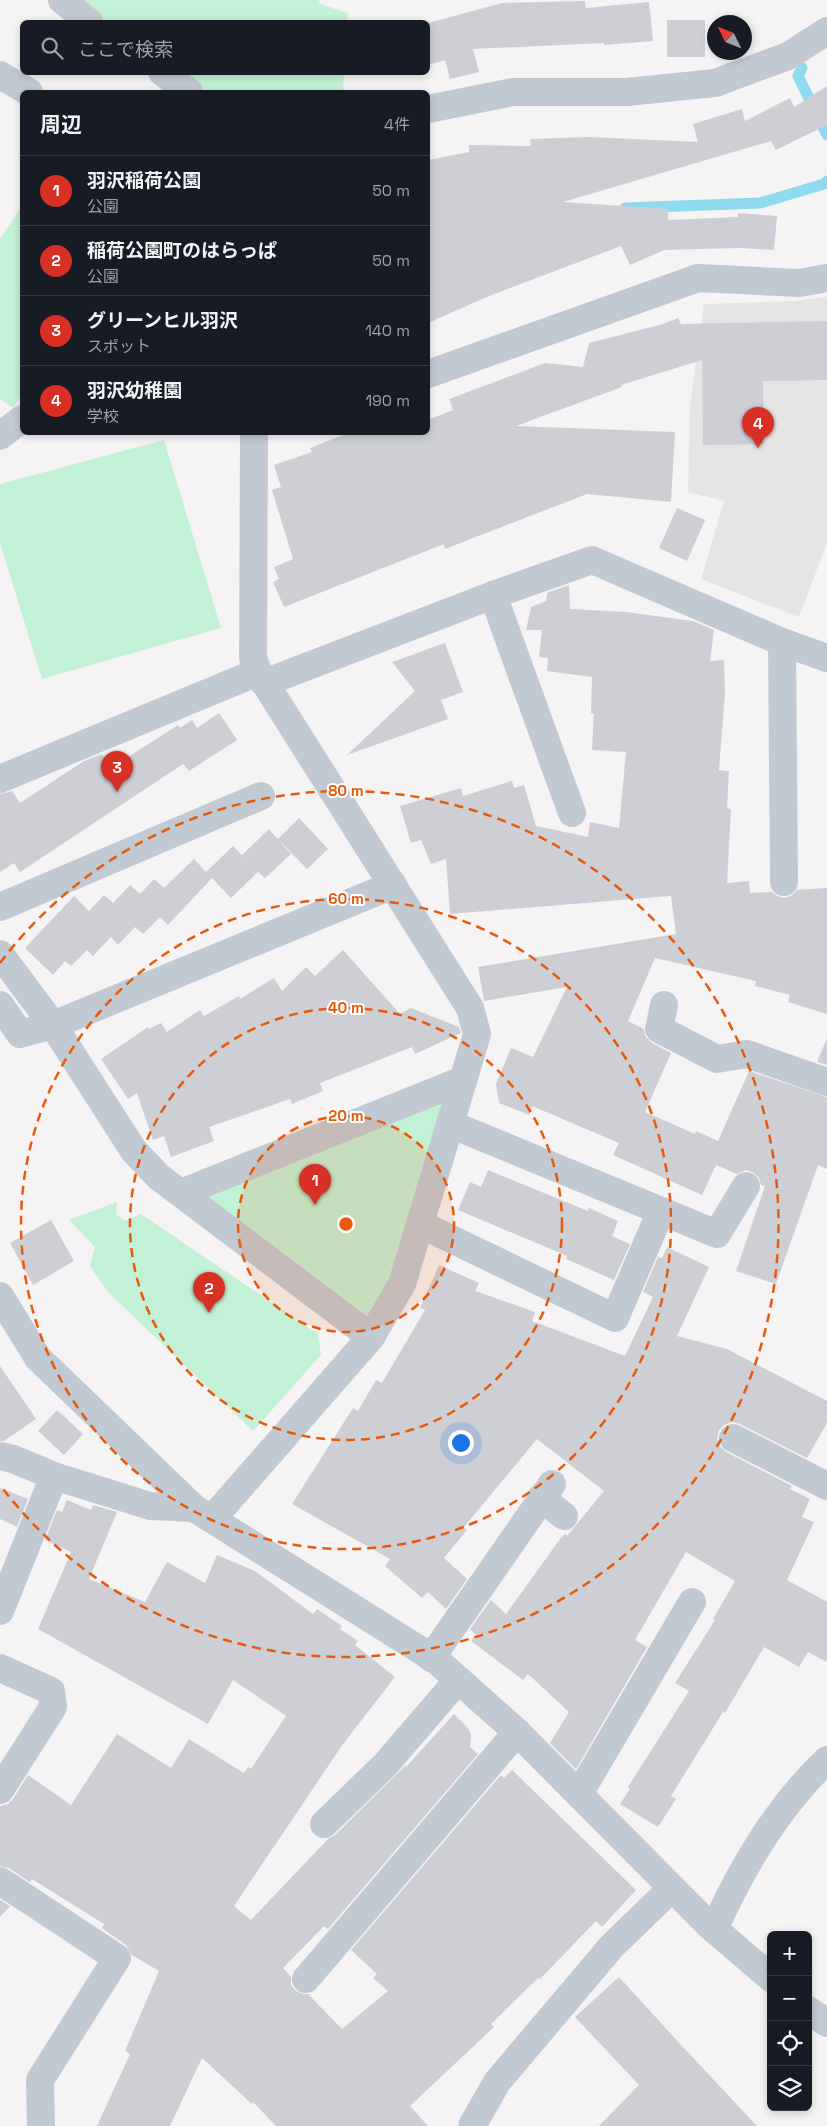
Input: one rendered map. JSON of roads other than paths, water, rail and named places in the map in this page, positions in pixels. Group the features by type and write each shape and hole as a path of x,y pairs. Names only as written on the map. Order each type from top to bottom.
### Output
{"street":[{"path":"62,0 87,20"},
{"path":"430,109 513,92 627,92 715,83 788,56 827,31"},
{"path":"0,75 26,90"},
{"path":"166,75 186,90"},
{"path":"430,373 698,278 799,283 827,278"},
{"path":"0,436 20,421"},
{"path":"203,1513 371,1337 402,1284 477,1034 470,1008 260,678 253,658 257,435"},
{"path":"0,780 260,678 592,560 782,642 827,658"},
{"path":"493,595 572,813"},
{"path":"782,642 784,882"},
{"path":"0,907 261,796"},
{"path":"0,1005 20,1034 53,1026 393,885"},
{"path":"0,954 53,1026 134,1151 159,1177 371,1337"},
{"path":"664,1005 659,1029 717,1060 747,1054 827,1082"},
{"path":"181,1193 463,1080"},
{"path":"450,1124 717,1234 746,1186"},
{"path":"420,1224 615,1318 661,1211"},
{"path":"0,1296 38,1358 203,1513 431,1658 458,1680 517,1732 714,1929 769,1976"},
{"path":"733,1438 827,1486"},
{"path":"0,1456 13,1459 54,1476 150,1506 203,1513"},
{"path":"0,1612 54,1476"},
{"path":"431,1658 546,1491 564,1516"},
{"path":"579,1794 692,1602"},
{"path":"0,1668 51,1691 54,1707 0,1790"},
{"path":"324,1824 385,1765 458,1680"},
{"path":"306,1979 517,1732"},
{"path":"714,1929 733,1887 766,1832 827,1760"},
{"path":"0,1882 117,1958 40,2080 41,2126"},
{"path":"472,2126 498,2082 586,1976 612,1946 672,1888"},
{"path":"812,2013 827,2023"}],"waterway":[{"path":"802,68 798,76 827,135"},
{"path":"625,208 760,203 824,184 827,181"}],"place":[{"name":"羽沢幼稚園","path":"758,448"},
{"name":"グリーンヒル羽沢","path":"117,792"},
{"name":"羽沢稲荷公園","path":"315,1205"},
{"name":"稲荷公園町のはらっぱ","path":"209,1313"}]}
